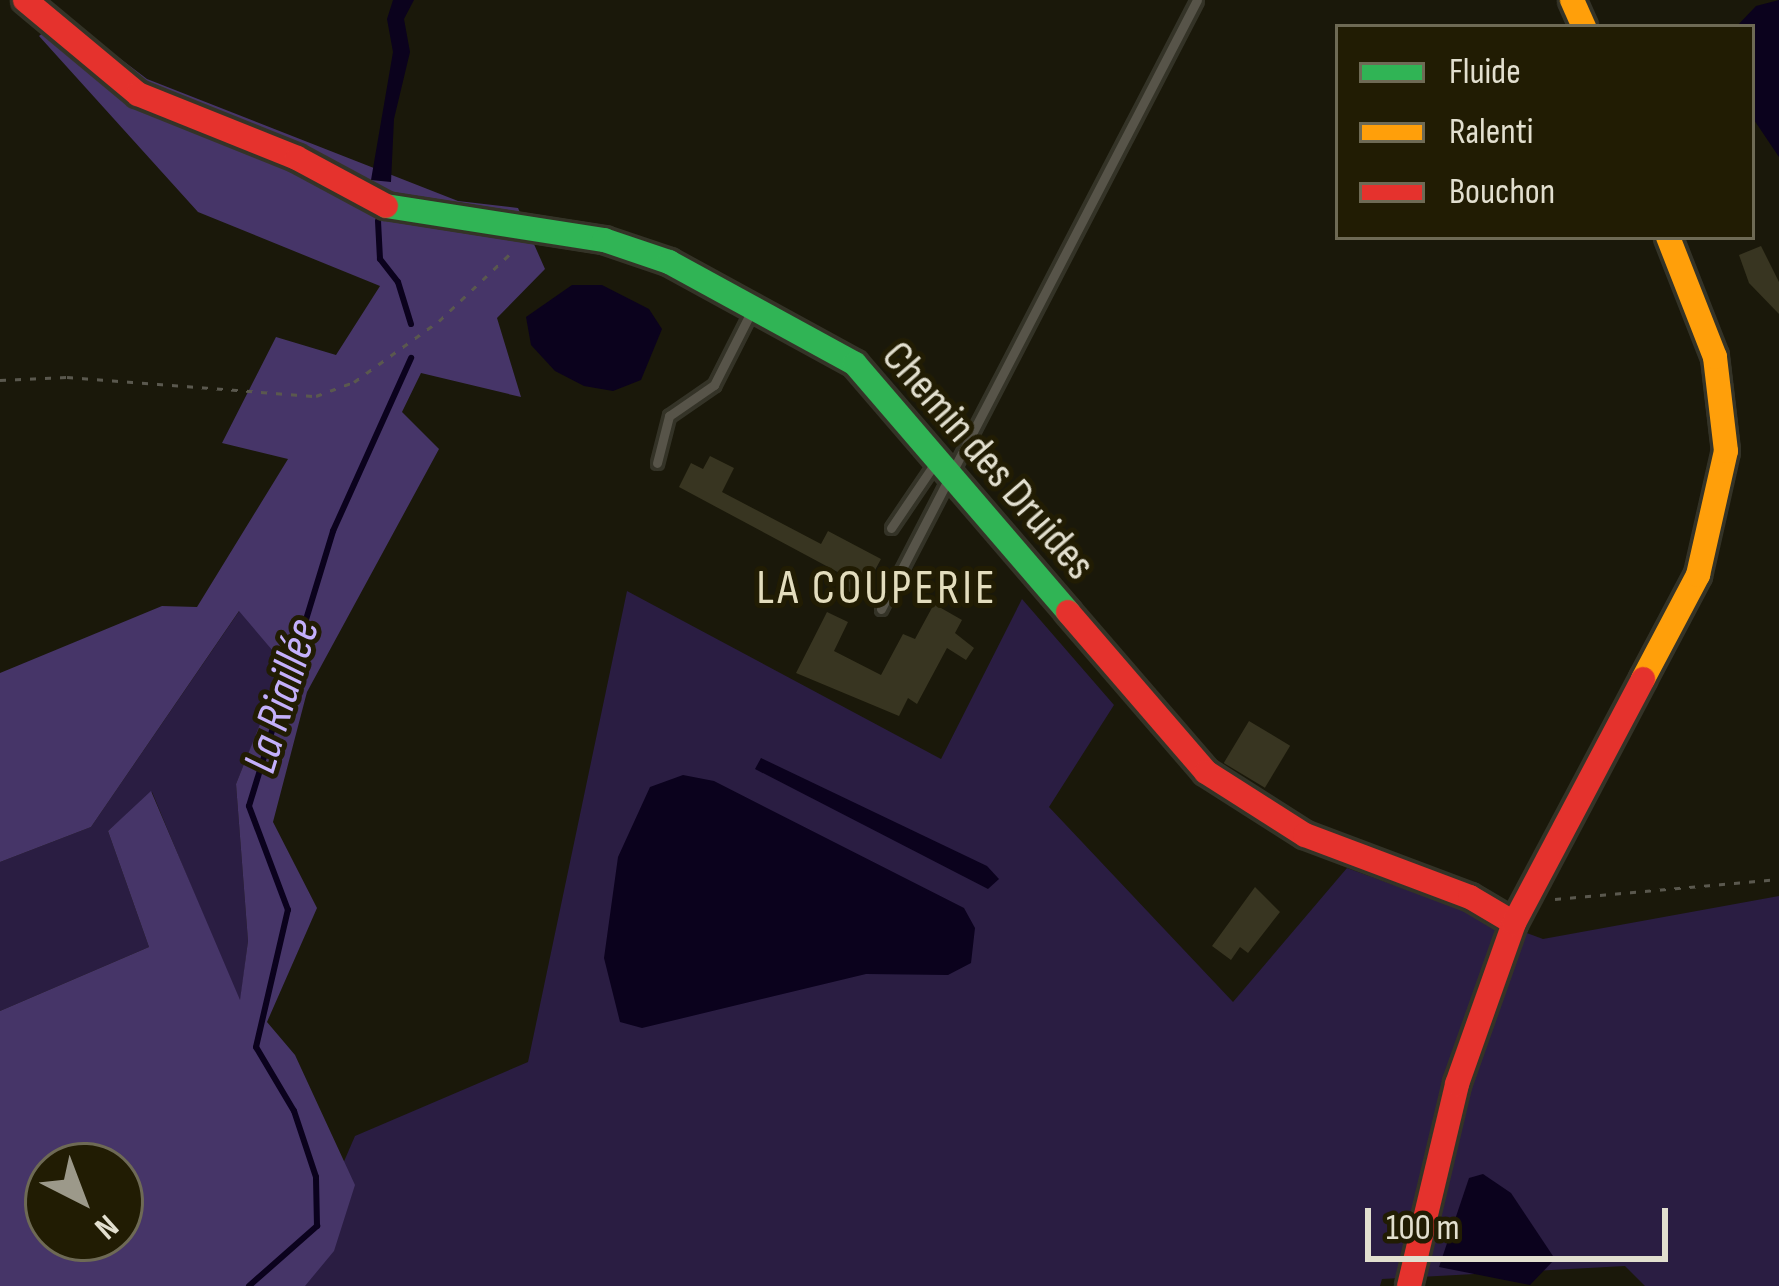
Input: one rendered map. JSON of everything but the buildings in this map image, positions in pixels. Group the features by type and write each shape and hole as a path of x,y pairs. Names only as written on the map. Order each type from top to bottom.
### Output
{"street":[{"name":"Chemin des Druides","path":"25,0 138,94 297,158 391,209 604,240 669,262 855,364 1206,772 1305,835 1470,897 1514,923"},
{"path":"1409,1286 1457,1084 1514,923 1698,575 1718,512 1726,451 1715,357 1669,240"}],"lane":[{"path":"881,609 945,469 1197,0"},
{"path":"657,463 669,416 714,385 754,305"},
{"path":"891,528 945,469"}],"path":[{"path":"0,380 67,377 316,396 354,382 439,321 537,231"},
{"path":"1527,894 1576,902 1779,879"}],"shaded area":[{"path":"393,0 414,0 404,19 410,52 394,119 391,182 371,180 393,52 387,19"},
{"path":"1779,0 1779,157 1755,121 1755,24 1739,24 1756,6"},
{"path":"64,16 147,79 458,201 518,208 545,269 497,318 521,397 421,373 402,412 439,449 307,692 273,822 317,908 267,1022 295,1055 355,1185 334,1251 305,1286 0,1286 0,1011 149,947 108,831 151,791 240,1000 248,941 236,784 284,664 239,611 91,827 0,862 0,673 162,606 197,607 288,459 222,443 276,337 336,355 380,286 198,212 39,36"},
{"path":"572,285 602,285 649,309 662,329 641,380 613,391 584,386 555,371 531,345 526,317"},
{"path":"627,591 941,759 1022,599 1114,705 1049,807 1233,1002 1347,868 1543,939 1779,896 1779,1286 1645,1286 1625,1266 1382,1279 1380,1286 290,1286 355,1136 528,1062"},
{"path":"240,610 285,664 236,784 248,941 240,1004 152,792 108,831 149,947 0,1011 0,862 91,827"},
{"path":"761,758 987,866 999,879 988,889 755,769"},
{"path":"683,775 714,781 964,908 975,928 971,963 948,975 866,974 642,1028 620,1022 604,958 618,857 650,787"},
{"path":"1483,1174 1511,1193 1555,1259 1530,1285 1439,1267 1469,1178"}],"waterway":[{"name":"La Riaillée","path":"378,221 380,259 398,282 411,324"},
{"name":"La Riaillée","path":"249,1286 317,1226 316,1177 294,1111 256,1047 288,910 249,806 333,531 411,358"}],"traffic: fast":[{"path":"386,206 604,240 669,262 855,364 1068,612"}],"traffic: slow":[{"path":"1572,0 1583,24"},
{"path":"1643,679 1698,575 1726,451 1715,357 1669,240"}],"traffic: jam":[{"path":"25,0 138,94 297,158 386,206"},
{"path":"1068,612 1206,772 1305,835 1470,897 1514,923"},
{"path":"1409,1286 1457,1084 1514,923 1643,679"}],"district":[{"name":"LA COUPERIE","path":"877,589"}]}
